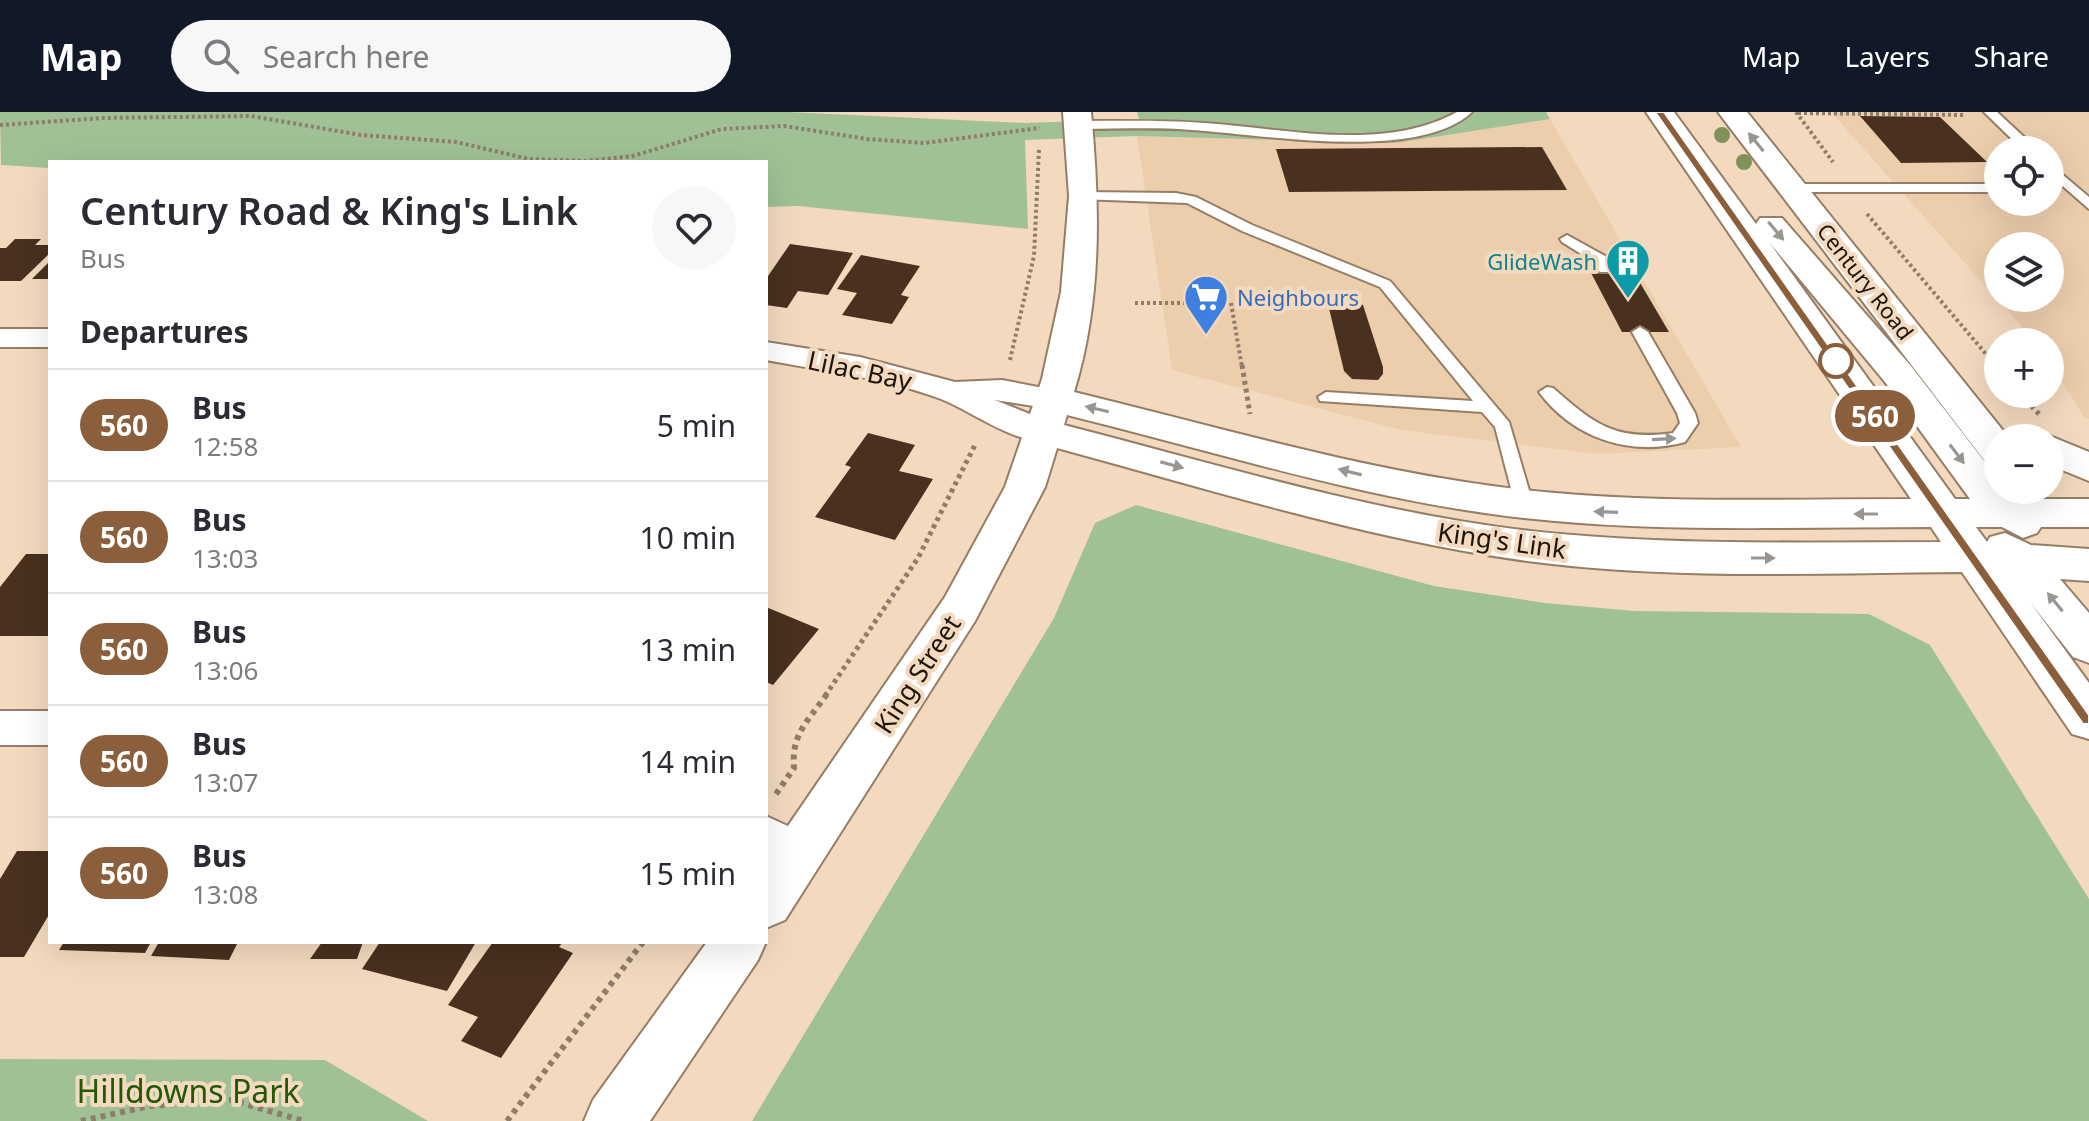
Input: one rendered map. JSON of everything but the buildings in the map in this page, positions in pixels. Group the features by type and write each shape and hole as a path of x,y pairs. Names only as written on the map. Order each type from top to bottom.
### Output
{"street":[{"path":"1663,112 1765,217 1898,374 1980,485 2028,506 2088,566"},
{"path":"1663,112 2089,720"},
{"name":"Century Road","path":"1732,112 1984,433"},
{"name":"King Street","path":"768,892 780,829 960,609 1025,487 1048,415 1076,307 1083,254 1084,196 1079,119"},
{"path":"0,338 48,338"},
{"name":"Lilac Bay","path":"768,351 860,367 1048,415"},
{"path":"1926,357 2012,424"},
{"name":"King's Link","path":"1048,415 1407,486 1524,504 1669,513 1944,514 2028,506 2089,513"},
{"name":"King's Link","path":"1048,415 1343,511 1435,531 1529,546 1685,558 1974,557 2088,566"},
{"path":"2064,456 2089,468"},
{"path":"1944,514 1988,534 2020,559 2089,645"},
{"path":"0,728 48,728"},
{"path":"614,1121 738,944"}],"lane":[{"path":"1079,119 1374,138 1411,135 1458,118 1466,112"},
{"path":"1992,114 2016,136"},
{"path":"2064,181 2089,205"},
{"path":"1793,188 1984,188"},
{"path":"2064,188 2089,188"},
{"path":"1084,196 1176,197 1191,200 1247,228 1385,284 1503,426 1524,504"},
{"path":"1567,239 1600,259 1605,269"},
{"path":"1547,392 1590,431 1604,438 1679,438 1689,423 1686,413 1640,332"},
{"path":"1326,397 1487,407"}],"path":[{"path":"1797,112 1992,114"},
{"name":"Century Road","path":"1797,112 1876,228 1984,352"},
{"path":"0,125 103,118 251,116 361,135 456,142 529,159 558,160"},
{"path":"595,160 633,156 722,129 784,126 867,139 924,143 1039,128 1079,119"},
{"path":"780,829 794,768 792,747 797,735 905,581 937,528 998,401 1020,330 1036,247 1037,120"},
{"path":"1135,303 1231,303 1250,415"},
{"path":"507,1121 641,944"},
{"path":"81,1121 150,1106 231,1100 304,1121"}],"shaded area":[{"path":"1831,112 2089,112 2089,419 2084,417 2064,385 2064,328 2023,328 2008,312 2064,312 2064,232 1984,232 1984,284"},
{"path":"1550,119 1741,447 1597,454 1401,430 1172,370 1137,136 1396,143"}],"green space":[{"path":"0,112 788,112 1025,123 1139,119 1137,112 1546,112 1550,119 1396,143 1137,136 1025,140 1028,229 798,206 768,207 768,160 48,160 48,168 1,165"},
{"path":"1136,505 1434,586 1545,603 1634,611 1869,614 1930,645 2089,899 2089,1121 752,1121 1054,618 1095,523"},
{"name":"Hilldowns Park","path":"0,1059 325,1060 428,1121 0,1121"}],"bus line":[{"name":"560","path":"1660,112 2089,719"}],"place":[{"name":"GlideWash","path":"1628,300"},
{"name":"Neighbours","path":"1206,336"}]}
